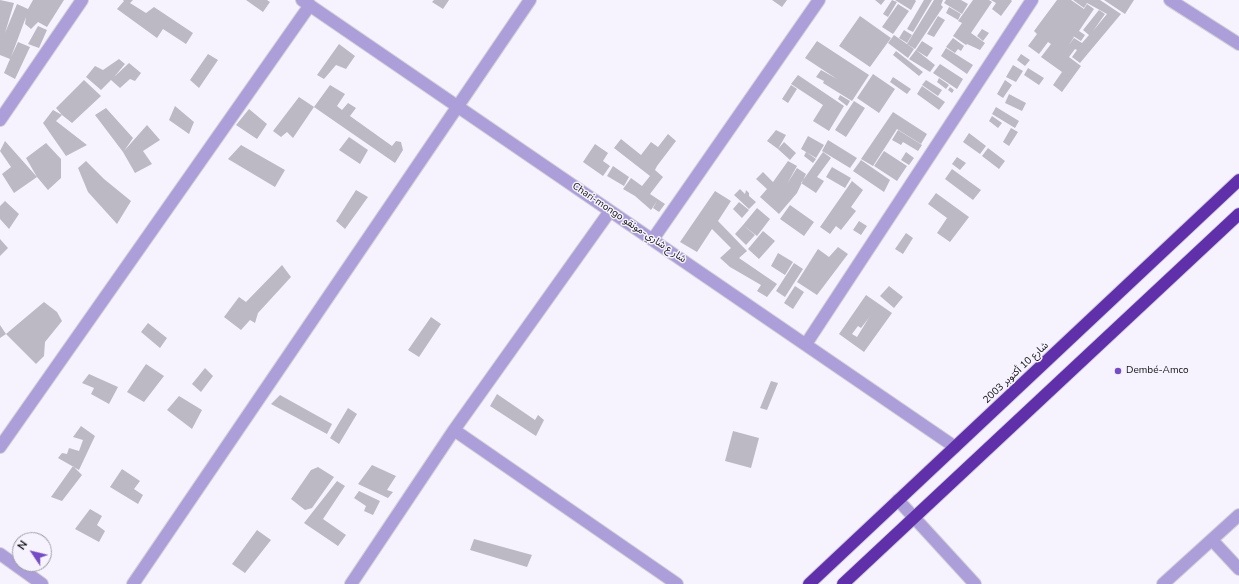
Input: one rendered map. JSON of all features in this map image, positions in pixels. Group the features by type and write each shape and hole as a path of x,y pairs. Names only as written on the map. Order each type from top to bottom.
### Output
{"highway":[{"name":"شارع 10 أكتوبر 2003","path":"809,584 1239,180"},
{"path":"843,584 1239,214"}],"street":[{"path":"0,120 82,0"},
{"path":"133,584 530,0"},
{"path":"653,240 819,0"},
{"path":"806,344 1032,0"},
{"path":"1170,0 1239,44"},
{"path":"0,447 306,3"},
{"name":"Chari-mongo شار ع شاري-مونقو","path":"306,3 955,447"},
{"path":"351,584 454,430 610,211"},
{"path":"454,430 677,584"},
{"path":"898,500 975,584"},
{"path":"1162,584 1239,515"},
{"path":"1212,540 1239,569"},
{"path":"0,554 42,584"}],"building":[{"path":"0,0 14,3 5,33 17,4 28,9 33,0 64,0 47,27 38,22 31,29 25,24 26,17 11,57 18,42 30,47 15,79 4,73 10,59 0,55"},
{"path":"123,0 133,0 130,3 146,13 154,7 193,33 186,44 163,29 157,38 117,9 124,1"},
{"path":"246,0 267,0 270,2 263,12"},
{"path":"434,0 449,0 443,9 432,2"},
{"path":"772,0 787,0 782,7"},
{"path":"875,0 885,0 881,5"},
{"path":"892,0 897,2 888,17 883,14"},
{"path":"895,0 915,0 916,1 911,10"},
{"path":"924,0 932,0 913,32 907,29"},
{"path":"934,0 943,0 941,5 943,7 915,49 907,44"},
{"path":"946,0 961,0 968,4 962,14 944,3"},
{"path":"973,0 989,0 992,2 971,33 985,43 980,50 967,44 966,45 953,36 962,23 958,21"},
{"path":"991,0 1012,1 1001,16 992,9 996,3"},
{"path":"1057,0 1071,0 1084,9 1087,4 1094,9 1079,31 1085,35 1081,41 1073,36 1074,37 1069,45 1074,38 1082,43 1089,35 1083,30 1099,10 1105,14 1093,31 1107,14 1087,3 1084,8 1073,0 1100,0 1121,14 1080,63 1072,57 1077,50 1075,49 1069,57 1081,66 1062,92 1053,85 1062,72 1041,57 1051,44 1048,42 1039,54 1028,46 1037,34 1034,31"},
{"path":"1104,0 1134,0 1125,14"},
{"path":"898,4 909,11 893,34 882,27"},
{"path":"949,7 961,14 958,20 946,13"},
{"path":"860,16 891,38 870,67 839,46"},
{"path":"938,16 945,20 934,37 927,34"},
{"path":"38,26 47,30 39,48 28,44"},
{"path":"982,29 989,33 983,41 977,36"},
{"path":"904,30 912,35 907,43 899,38"},
{"path":"894,35 914,49 908,58 888,43"},
{"path":"953,38 964,46 961,51 958,49 955,53 946,47"},
{"path":"817,41 869,75 852,101 816,77 821,70 837,79 805,58"},
{"path":"922,41 933,48 927,57 916,50"},
{"path":"339,44 355,56 346,69 336,65 324,79 317,75"},
{"path":"946,48 973,65 967,74 941,56"},
{"path":"916,50 935,65 930,72 909,59"},
{"path":"896,51 923,72 919,76 893,55"},
{"path":"208,54 218,60 199,88 190,80"},
{"path":"1021,54 1030,60 1025,66 1017,60"},
{"path":"119,59 125,64 114,77 129,63 141,73 135,81 130,79 120,88 111,80 101,90 86,77 95,66 103,70"},
{"path":"940,64 963,79 957,89 933,73"},
{"path":"1013,65 1023,71 1016,82 1006,77"},
{"path":"1028,68 1044,78 1039,85 1024,75"},
{"path":"873,74 895,89 879,113 857,98"},
{"path":"798,75 844,106 829,131 813,121 823,105 791,84"},
{"path":"893,77 911,89 907,94 890,82"},
{"path":"939,78 949,85 946,89 937,82"},
{"path":"84,80 101,96 72,123 56,108"},
{"path":"926,80 942,90 938,96 922,85"},
{"path":"1005,80 1012,85 1003,98 997,94"},
{"path":"330,85 345,94 337,106 342,110 348,103 356,108 350,116 392,146 396,141 401,142 403,150 395,163 314,107"},
{"path":"791,85 797,89 788,103 782,99"},
{"path":"922,86 945,102 939,110 917,94"},
{"path":"950,87 954,90 952,93 948,90"},
{"path":"1009,94 1026,103 1022,111 1005,103"},
{"path":"840,95 850,101 847,106 838,99"},
{"path":"299,97 314,107 293,138 287,132 281,137 273,131"},
{"path":"854,101 865,108 846,137 835,130"},
{"path":"175,106 194,122 189,134 169,120"},
{"path":"996,107 1019,121 1015,128 992,114"},
{"path":"106,108 133,138 124,151 147,125 160,140 143,151 152,164 135,173 123,152 95,115"},
{"path":"249,109 267,124 257,139 236,125"},
{"path":"53,110 62,115 56,121 87,145 66,156 43,123"},
{"path":"893,112 927,134 921,144 897,129 873,166 861,159"},
{"path":"992,116 1002,123 998,128 989,121"},
{"path":"1011,128 1018,132 1009,146 1003,142"},
{"path":"776,130 786,135 778,149 767,141"},
{"path":"898,130 922,145 918,151 903,142 901,145 892,140"},
{"path":"969,133 986,146 980,154 963,142"},
{"path":"668,134 676,141 655,170 663,177 650,194 665,204 659,212 653,208 657,201 651,210 635,196 623,189 631,178 642,186 650,176 614,148 621,139 641,155 651,142 658,147"},
{"path":"808,136 824,145 816,158 801,149"},
{"path":"349,137 368,150 360,164 339,150"},
{"path":"828,140 857,158 850,168 822,151"},
{"path":"5,141 37,177 14,193 2,174 11,167 0,151"},
{"path":"784,142 796,153 790,160 778,149"},
{"path":"46,143 61,159 61,178 48,190 37,177 26,158"},
{"path":"595,144 608,153 603,161 610,166 603,176 583,162"},
{"path":"241,145 285,170 275,187 228,159"},
{"path":"988,148 1005,161 999,169 982,156"},
{"path":"884,151 907,166 897,181 874,166"},
{"path":"806,152 816,159 813,163 804,156"},
{"path":"823,152 831,158 817,177 824,181 816,193 801,183"},
{"path":"906,152 914,158 909,165 901,160"},
{"path":"957,157 966,163 960,170 952,164"},
{"path":"861,160 890,180 884,192 853,171"},
{"path":"86,161 104,179 131,201 117,224 88,192 78,168"},
{"path":"788,161 797,166 787,184 797,168 806,174 797,193 779,214 760,197 767,189 756,179 763,172 773,182"},
{"path":"613,166 629,177 624,186 607,176"},
{"path":"832,167 851,178 845,188 826,177"},
{"path":"952,169 981,190 973,200 945,179"},
{"path":"852,181 863,190 851,207 856,211 841,230 836,226 830,234 820,227"},
{"path":"740,189 745,194 746,190 749,193 749,196 756,202 749,209 734,195"},
{"path":"356,190 368,197 345,229 336,221"},
{"path":"715,191 731,201 718,221 747,251 739,258 777,284 767,297 757,291 761,285 730,267 720,258 731,248 712,229 697,252 680,242"},
{"path":"936,193 969,217 950,242 937,233 947,218 928,204"},
{"path":"5,201 19,214 9,229 0,219 0,206"},
{"path":"739,202 749,210 742,218 733,209"},
{"path":"790,205 814,222 804,236 780,219"},
{"path":"757,208 770,219 757,236 743,225"},
{"path":"859,221 867,226 861,235 853,230"},
{"path":"743,225 755,235 746,245 735,234"},
{"path":"763,231 775,241 759,259 748,249"},
{"path":"906,233 913,238 903,254 895,249"},
{"path":"0,239 8,248 0,256"},
{"path":"838,247 848,254 817,295 797,282 818,249 829,257"},
{"path":"778,253 793,262 785,275 771,266"},
{"path":"794,263 803,269 785,297 776,291"},
{"path":"282,265 291,277 258,313 255,323 250,320 241,330 224,317 239,297 246,302"},
{"path":"795,286 804,292 793,309 784,303"},
{"path":"889,286 903,297 894,308 880,296"},
{"path":"866,295 892,313 864,352 839,334","holes":["870,316 857,337 852,334 858,326 861,328"]},
{"path":"44,302 57,312 62,321 45,342 44,356 36,364 6,334"},
{"path":"431,317 441,324 419,357 408,350"},
{"path":"148,323 167,338 160,348 141,332"},
{"path":"0,325 6,334 0,338"},
{"path":"146,364 164,376 144,402 127,392"},
{"path":"205,368 213,376 201,392 192,384"},
{"path":"89,374 118,387 109,404 91,394 94,388 82,383"},
{"path":"771,381 778,383 767,410 760,408"},
{"path":"497,394 535,420 538,415 544,420 536,436 490,406"},
{"path":"280,395 332,424 327,434 271,404"},
{"path":"179,396 202,410 192,429 167,410"},
{"path":"348,408 357,414 339,444 330,438"},
{"path":"81,426 95,436 79,470 58,458 62,453 67,454 69,448 79,451 83,440 73,437"},
{"path":"733,431 759,438 751,468 725,461"},
{"path":"372,465 396,476 387,490 393,492 388,498 358,484"},
{"path":"73,466 82,475 62,501 51,497"},
{"path":"318,467 334,477 312,508 305,510 291,499 311,470"},
{"path":"122,469 140,481 134,489 143,495 138,504 110,487"},
{"path":"337,481 345,486 323,519 346,535 338,546 304,523"},
{"path":"359,491 380,501 373,515 364,511 366,506 354,498"},
{"path":"90,509 102,516 97,525 105,531 99,542 75,529"},
{"path":"257,530 271,540 245,573 232,564"},
{"path":"474,539 532,555 527,567 470,550"}],"place":[{"name":"Dembé-Amco","path":"1118,371"}]}
